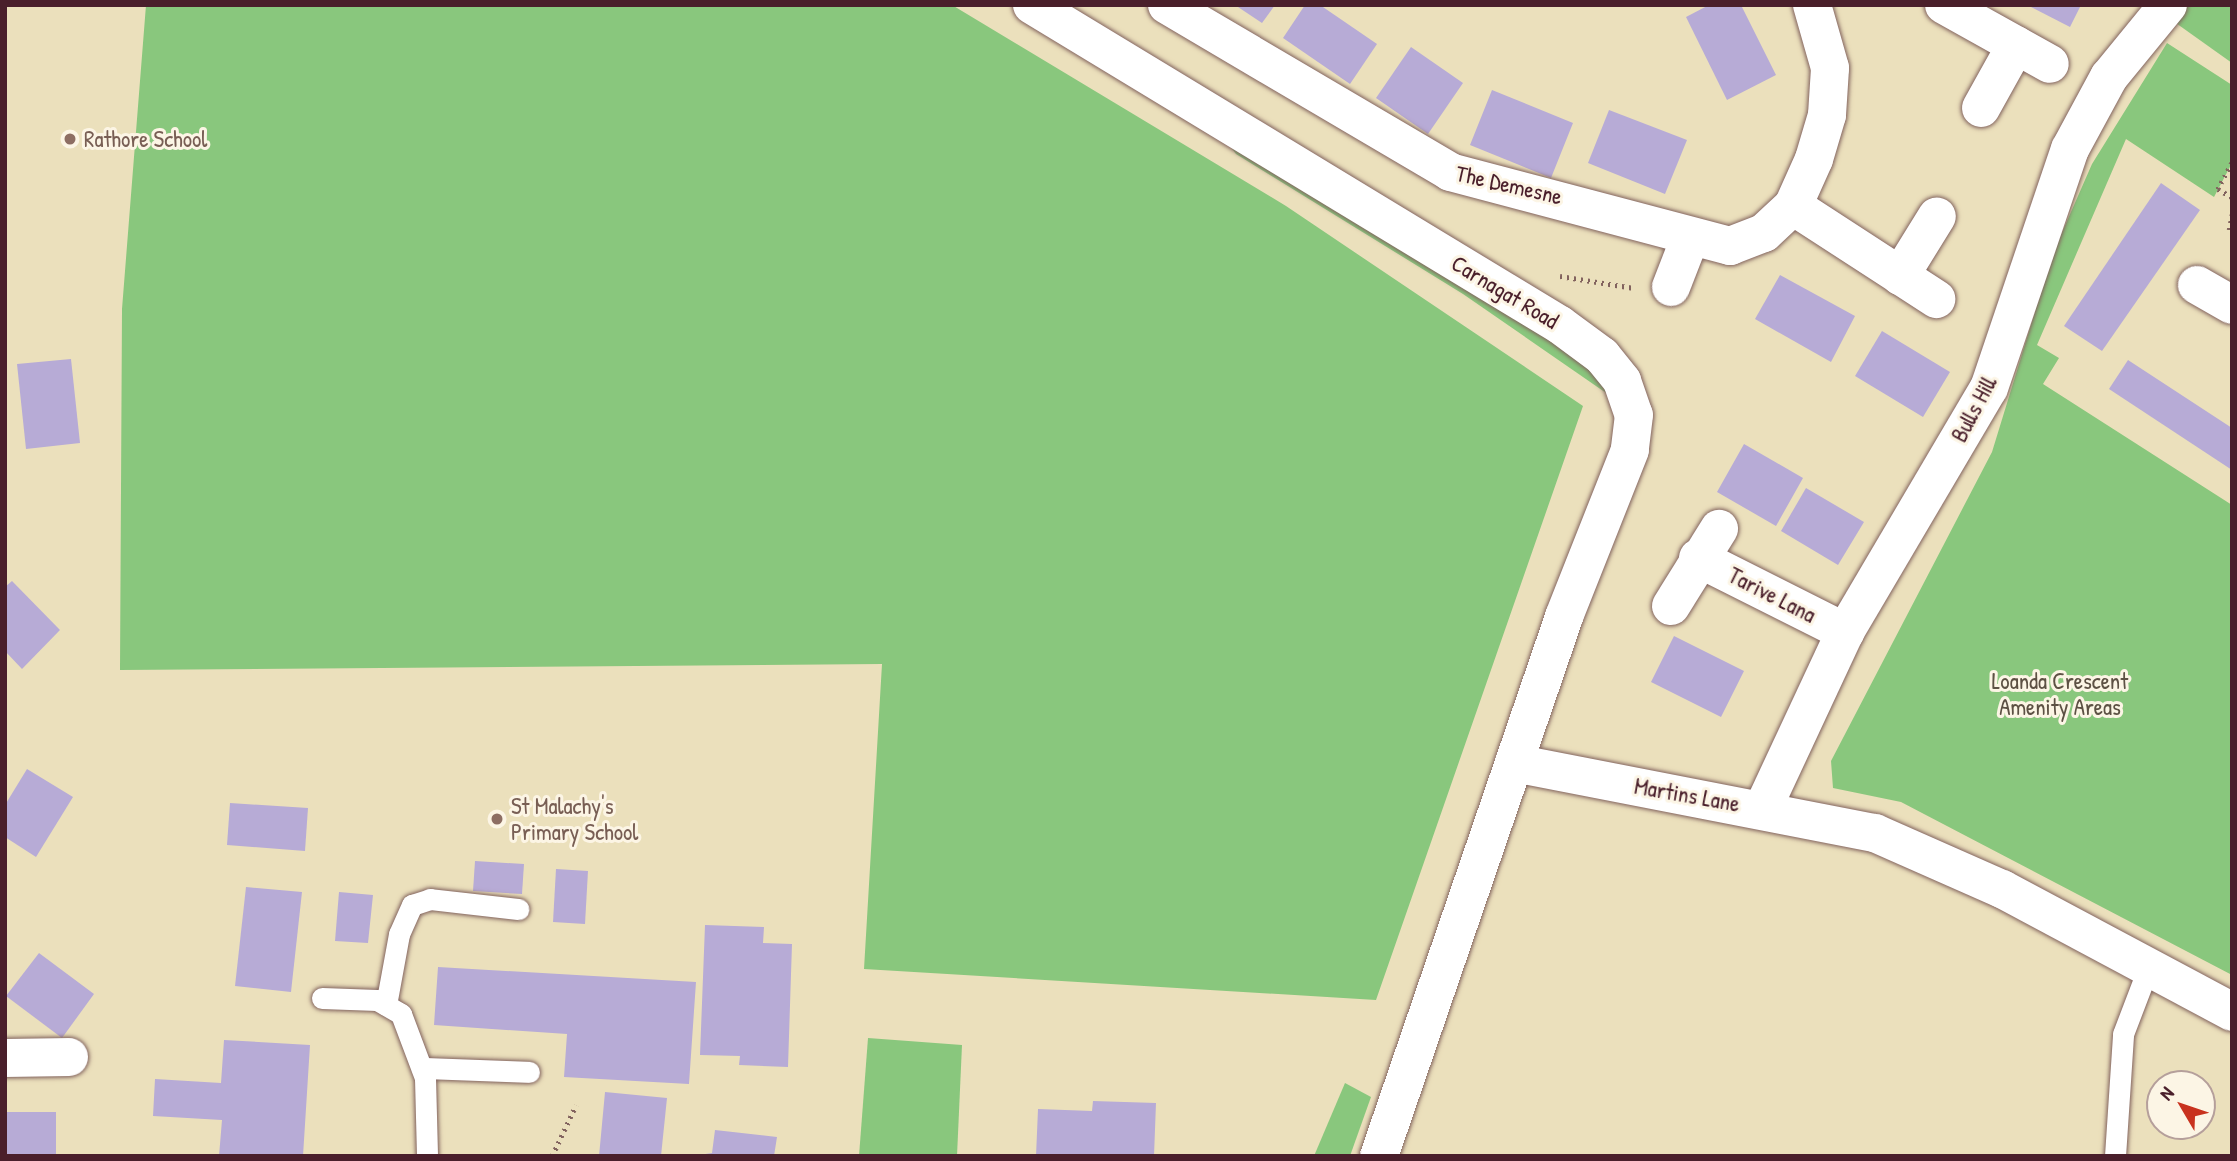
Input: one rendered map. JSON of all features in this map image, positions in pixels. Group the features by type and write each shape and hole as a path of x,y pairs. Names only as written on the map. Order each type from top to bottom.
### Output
{"street":[{"name":"Carnagat Road","path":"1032,5 1514,297 1602,356 1622,381 1634,415 1630,450 1514,763"},
{"name":"The Demesne","path":"1167,5 1450,172 1560,197 1690,238 1730,246 1764,233 1793,206 1827,115 1829,68 1812,5"},
{"path":"1944,5 2050,64"},
{"name":"Bulls Hill","path":"1763,808 1845,632 1989,388 2070,149 2109,77 2168,5"},
{"path":"1981,108 2016,45"},
{"path":"1793,206 1936,299"},
{"path":"1899,276 1937,216"},
{"path":"1671,287 1690,238"},
{"path":"2197,285 2232,304"},
{"name":"Tarive Lana","path":"1671,606 1709,544 1845,632"},
{"path":"1379,1156 1514,763"},
{"name":"Martins Lane","path":"1514,763 1763,808 1875,833 2002,889 2232,1012"},
{"path":"5,1058 69,1057"}],"lane":[{"path":"386,1005 399,934 412,905 430,899 518,909"},
{"path":"2115,1156 2123,1034 2150,966"},
{"path":"322,998 386,1005 401,1014 422,1068 428,1156"},
{"path":"422,1068 529,1072"}],"path":[{"path":"2232,163 2218,189 2232,197"},
{"path":"2229,230 2232,214"},
{"path":"1514,297 1535,278 1551,276 1628,288 1671,287"},
{"path":"552,1156 576,1105"}],"green space":[{"path":"146,5 952,5 1286,206 1583,406 1376,1000 864,969 882,664 120,670 122,309"},
{"path":"2174,5 2232,5 2232,63 2166,16"},
{"name":"Loanda Crescent Amenity Areas","path":"2167,43 2232,85 2232,163 2214,197 2126,139 2037,345 2059,358 2043,384 2232,505 2232,975 1901,802 1833,788 1831,761 1992,452 2053,253 2092,164"},
{"path":"1227,142 1569,352 1608,383 1609,395 1463,294 1236,154"},
{"path":"868,1038 962,1045 957,1156 859,1156"},
{"path":"1345,1083 1371,1097 1350,1156 1314,1156"}],"building":[{"path":"1235,5 1275,5 1262,23"},
{"path":"1305,5 1320,5 1377,44 1350,84 1283,38"},
{"path":"1709,5 1741,5 1776,75 1727,100 1686,17"},
{"path":"2027,5 2081,5 2070,27"},
{"path":"1411,47 1463,83 1428,134 1376,98"},
{"path":"1492,90 1573,123 1551,178 1470,145"},
{"path":"1609,110 1687,140 1665,194 1588,163"},
{"path":"2161,183 2200,210 2102,351 2064,326"},
{"path":"1780,275 1855,316 1831,362 1755,319"},
{"path":"1882,331 1950,372 1923,417 1855,376"},
{"path":"71,359 80,443 26,449 17,364"},
{"path":"2128,360 2232,428 2232,470 2109,389"},
{"path":"1744,444 1803,478 1776,526 1717,492"},
{"path":"1806,488 1864,522 1838,565 1781,531"},
{"path":"12,581 60,630 22,669 5,651 5,587"},
{"path":"1674,636 1744,671 1721,717 1651,682"},
{"path":"27,769 73,797 36,857 5,837 5,805"},
{"path":"230,803 308,808 305,851 227,845"},
{"path":"475,861 524,864 522,894 473,891"},
{"path":"556,869 588,871 585,924 553,922"},
{"path":"246,887 302,892 291,992 235,986"},
{"path":"339,892 373,895 368,943 335,941"},
{"path":"705,925 764,927 763,943 792,944 788,1067 739,1065 740,1056 700,1055"},
{"path":"39,953 94,994 62,1038 6,996"},
{"path":"438,967 696,982 689,1084 564,1077 567,1034 434,1025"},
{"path":"224,1040 310,1045 303,1156 219,1156 222,1120 153,1116 155,1079 221,1083"},
{"path":"605,1092 667,1098 661,1156 599,1156"},
{"path":"1093,1101 1156,1103 1154,1156 1036,1156 1038,1109 1092,1111"},
{"path":"5,1112 56,1112 56,1156 5,1156"},
{"path":"715,1130 777,1137 774,1156 692,1156 712,1153"}],"place":[{"name":"Rathore School","path":"70,139"},
{"name":"St Malachy's Primary School","path":"497,819"}]}
